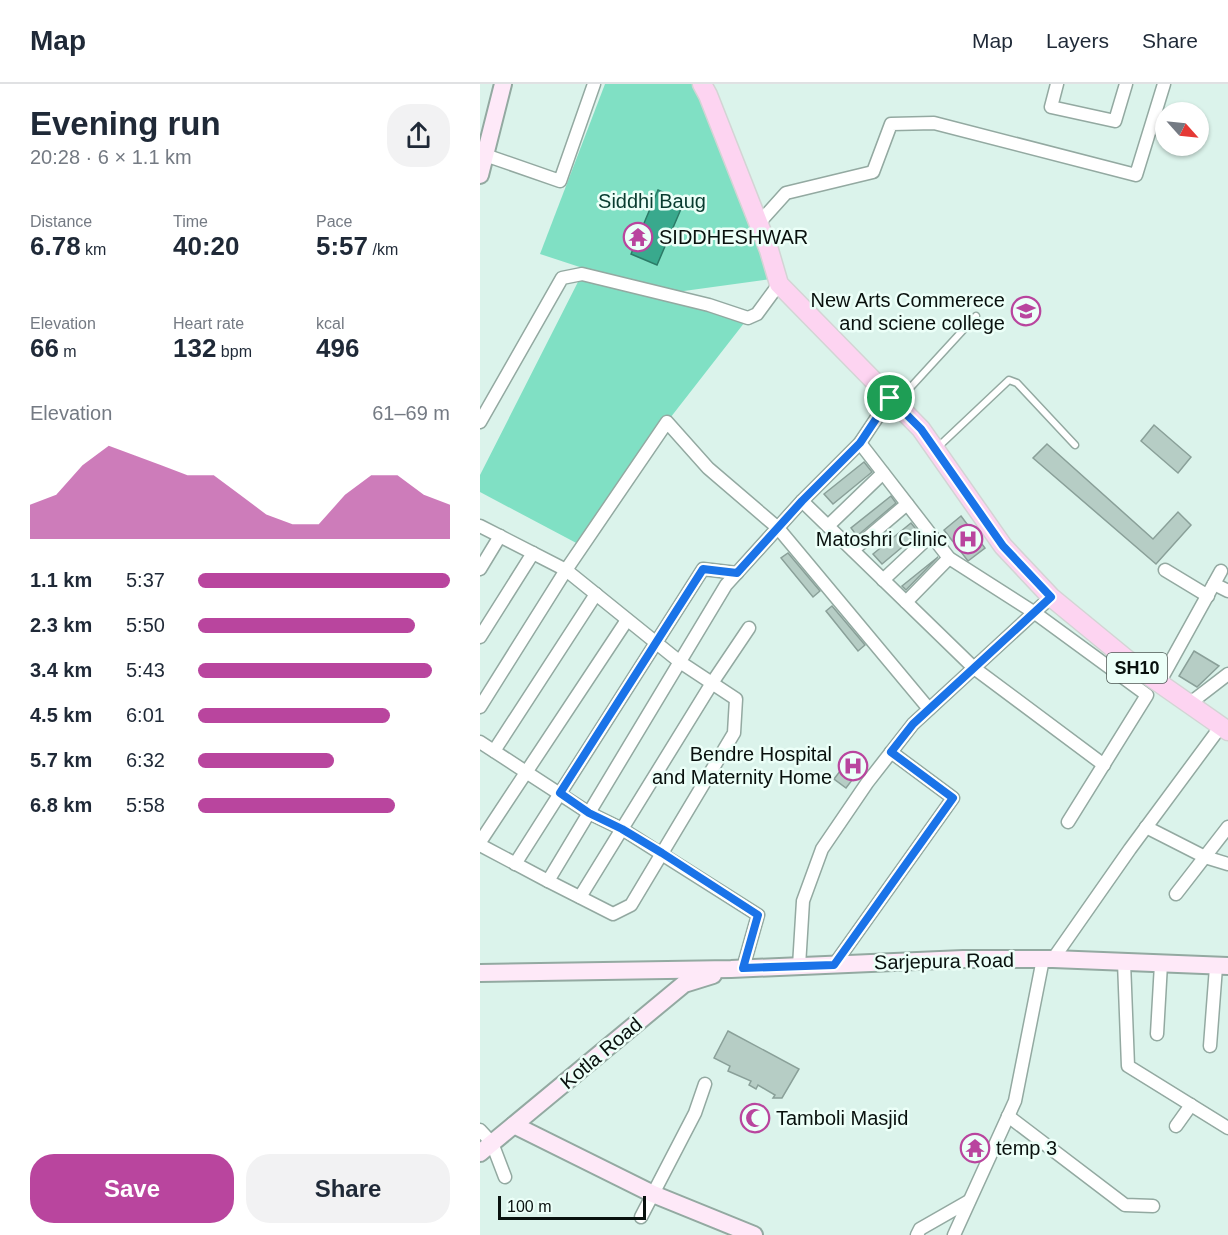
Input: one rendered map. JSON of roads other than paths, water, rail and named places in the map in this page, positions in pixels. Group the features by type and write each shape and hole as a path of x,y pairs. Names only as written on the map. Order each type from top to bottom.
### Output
{"main road":[{"name":"SH10","path":"702,84 759,223 779,284 921,429 1003,546 1051,597 1135,666 1224,729"}],"street":[{"path":"480,174 503,84"},
{"path":"485,155 560,181 594,84"},
{"path":"1057,84 1051,107 1115,121 1126,84"},
{"path":"759,223 786,193 873,172 891,124 934,123 1136,175 1164,84"},
{"path":"480,422 562,278 582,273 709,305 748,318 757,314 779,284"},
{"path":"548,881 726,585 802,501 860,443 893,401"},
{"path":"480,707 566,570 667,422 708,468 778,528 929,710"},
{"path":"860,443 949,558 1035,613 1147,695 1068,822"},
{"path":"828,526 883,473"},
{"path":"802,501 974,668 1104,765"},
{"path":"853,550 907,504"},
{"path":"480,526 566,570 680,662 736,699 734,733 631,905 614,914 480,844 627,620"},
{"path":"884,580 931,535"},
{"path":"480,569 500,536"},
{"path":"480,637 533,553"},
{"path":"906,602 949,558"},
{"path":"515,864 703,569 737,573"},
{"path":"1165,570 1208,596"},
{"path":"1159,683 1221,571"},
{"path":"1214,584 1228,591"},
{"path":"494,751 596,594"},
{"path":"799,966 803,901 822,849 867,783 913,724 1051,597"},
{"path":"580,897 712,683 749,628"},
{"path":"1189,704 1228,674"},
{"path":"954,1235 1016,1101 1048,959 1146,827 1224,729"},
{"path":"480,742 589,813 622,829 662,853 758,915 737,969"},
{"path":"834,965 953,798 891,752"},
{"path":"1146,827 1204,857 1228,864"},
{"path":"1176,894 1228,827"},
{"name":"Sarjepura Road","path":"480,973 737,969 963,959 1048,959 1222,967"},
{"path":"1124,962 1128,1066 1228,1128"},
{"path":"1157,1034 1161,964"},
{"path":"1210,1046 1222,967"},
{"name":"Kotla Road","path":"486,1148 684,984 737,969"},
{"path":"641,1217 696,1113 705,1084"},
{"path":"1176,1126 1191,1105"},
{"path":"1008,1116 1125,1205 1153,1206"},
{"path":"514,1125 653,1194 754,1235"},
{"path":"480,1130 486,1148 505,1177"},
{"path":"917,1235 920,1229 969,1201"}],"lane":[{"path":"893,401 976,316"},
{"path":"936,450 1009,380 1017,383 1075,445"}],"place":[{"name":"SIDDHESHWAR","path":"638,237"},
{"name":"New Arts Commerece and sciene college","path":"1026,311"},
{"name":"Matoshri Clinic","path":"968,539"},
{"name":"Bendre Hospital and Maternity Home","path":"853,766"},
{"name":"Tamboli Masjid","path":"755,1118"},
{"name":"temp 3","path":"975,1148"}],"park label":[{"name":"Siddhi Baug","path":"652,201"}]}
